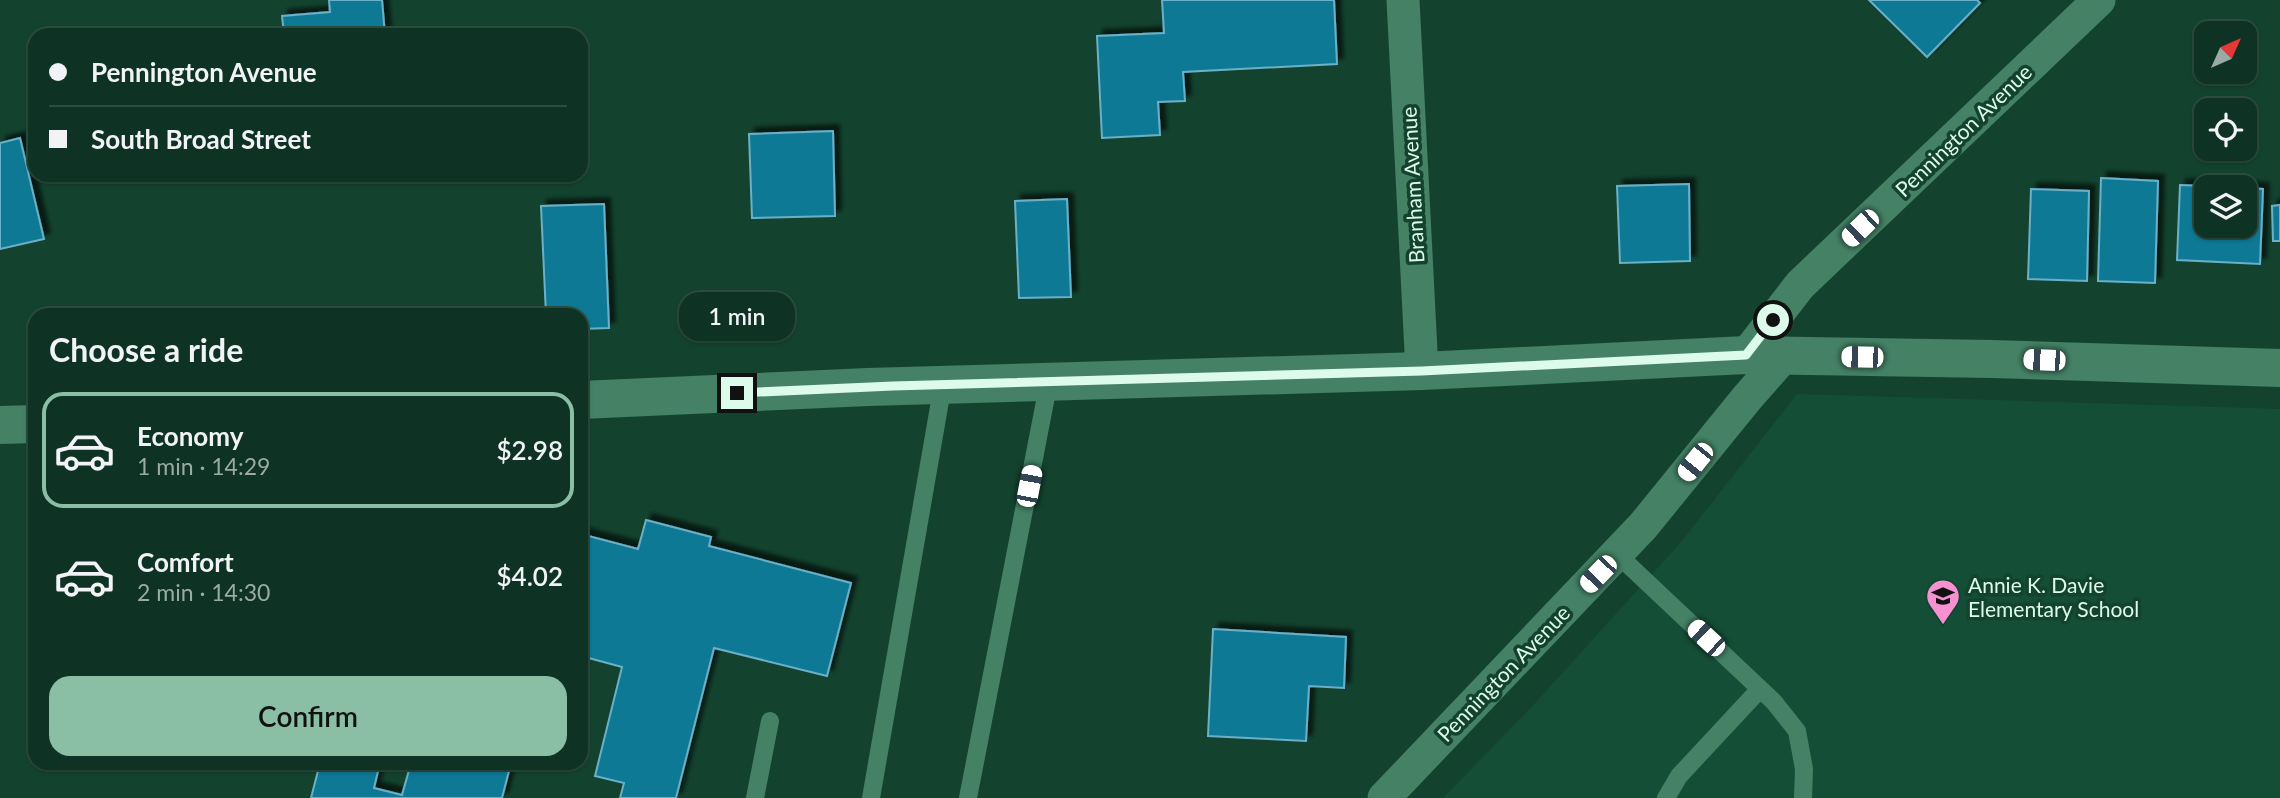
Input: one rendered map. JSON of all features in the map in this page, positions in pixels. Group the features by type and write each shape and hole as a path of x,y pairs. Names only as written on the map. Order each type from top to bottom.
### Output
{"main road":[{"path":"588,400 943,384 1422,371 1746,355 2280,368"},
{"path":"0,425 28,424"}],"street":[{"name":"Branham Avenue","path":"1403,0 1422,371"},
{"name":"Pennington Avenue","path":"1746,355 1800,285 2099,0"},
{"name":"Pennington Avenue","path":"1384,798 1643,526 1746,398 1784,356"}],"lane":[{"path":"968,798 1049,382"},
{"path":"871,798 943,384"},
{"path":"1617,554 1774,702 1797,731 1804,769 1803,798"},
{"path":"1667,798 1679,776 1760,689"},
{"path":"755,798 770,722"}],"shaded area":[{"name":"Annie K. Davie Elementary School","path":"1797,394 2280,409 2280,798 1443,798 1528,711 1682,541"}],"building":[{"path":"329,0 382,0 384,28 283,28 282,16 330,12"},
{"path":"1162,0 1334,0 1337,64 1183,72 1185,101 1158,102 1160,135 1102,138 1097,36 1164,33"},
{"path":"1869,0 1977,0 1980,3 1927,57"},
{"path":"833,131 835,216 752,218 749,134"},
{"path":"20,138 28,182 30,182 44,239 0,249 0,143"},
{"path":"2101,178 2158,181 2155,283 2098,281"},
{"path":"1689,184 1690,261 1620,263 1617,186"},
{"path":"2180,185 2194,186 2194,238 2257,238 2257,189 2263,189 2260,264 2177,260"},
{"path":"2031,189 2089,191 2087,281 2028,279"},
{"path":"1067,199 1071,297 1019,298 1015,201"},
{"path":"604,204 609,328 588,329 588,308 546,308 541,206"},
{"path":"2280,205 2280,241 2273,241 2272,206"},
{"path":"646,520 711,537 709,546 851,583 827,676 714,648 676,798 620,798 624,783 595,776 622,667 588,658 588,536 638,549"},
{"path":"1213,629 1346,637 1344,688 1309,686 1306,741 1208,736"},
{"path":"318,770 378,770 374,788 402,795 409,770 509,770 502,798 311,798"}],"place":[{"name":"Annie K. Davie Elementary School","path":"1943,626"}],"route":[{"path":"737,393 1422,371 1746,355 1773,320"}]}
